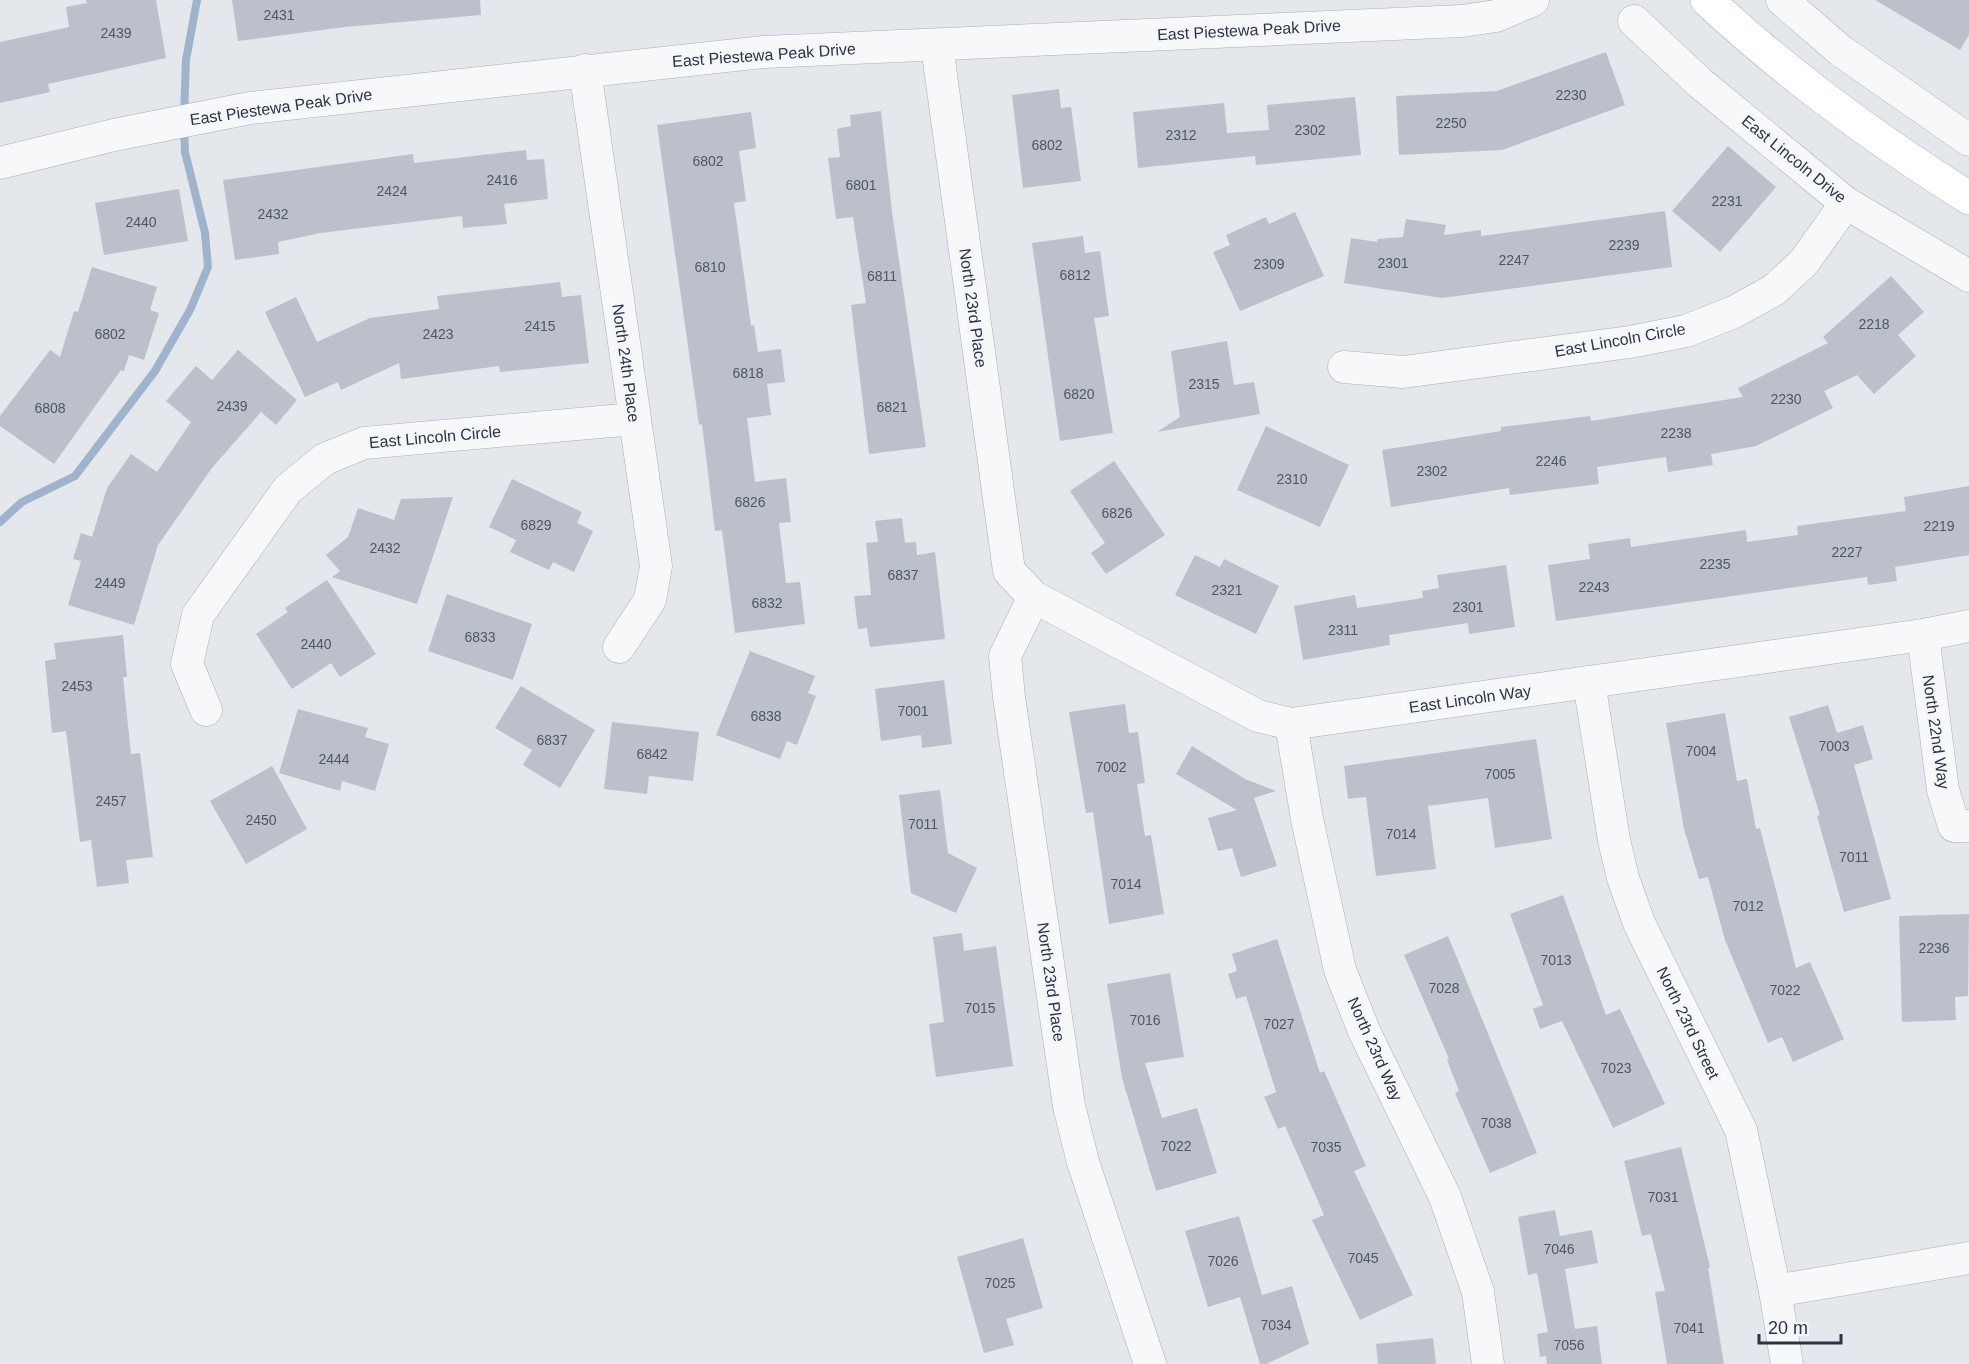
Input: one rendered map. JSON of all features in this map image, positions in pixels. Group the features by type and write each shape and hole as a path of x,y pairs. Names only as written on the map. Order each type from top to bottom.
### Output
{"main road":[{"path":"1707,0 1797,79 1886,146 1969,198"}],"street":[{"name":"East Piestewa Peak Drive","path":"0,163 114,135 250,108 585,70 764,52 1462,21 1496,16 1533,0"},
{"path":"1782,0 1841,51 1969,140"},
{"name":"East Lincoln Drive","path":"1634,21 1700,83 1846,202 1969,276"},
{"name":"North 23rd Place","path":"937,46 1009,572"},
{"name":"North 24th Place","path":"585,70 656,566 650,600 619,647"},
{"name":"East Lincoln Circle","path":"1344,367 1403,372 1630,342 1686,331 1734,312 1774,290 1804,262 1846,202"},
{"name":"East Lincoln Circle","path":"206,710 187,664 198,615 288,489 325,459 364,442 634,419"},
{"name":"East Lincoln Way","path":"1009,572 1034,597 1258,716 1291,724 1923,635 1969,626"},
{"name":"North 23rd Place","path":"1034,597 1022,617 1005,656 1009,697 1069,1106 1083,1162 1150,1364"},
{"name":"North 22nd Way","path":"1923,635 1943,790 1962,826"},
{"name":"North 23rd Street","path":"1589,682 1614,840 1623,878 1639,923 1741,1130 1775,1291 1787,1364"},
{"name":"North 23rd Way","path":"1291,724 1307,819 1340,970 1364,1031 1445,1197 1478,1292 1488,1364"},
{"path":"1775,1291 1969,1258"}],"building":[{"path":"86,0 156,0 166,58 48,84 50,92 0,103 0,42 69,27 66,7 87,3"},
{"path":"232,0 480,0 481,15 345,27 238,41"},
{"path":"1875,0 1969,0 1969,35 1960,50"},
{"path":"1606,52 1625,105 1502,150 1399,155 1396,96 1497,91"},
{"path":"1059,89 1061,108 1071,107 1081,181 1023,188 1012,95"},
{"path":"1355,97 1361,155 1256,165 1255,156 1138,168 1133,112 1224,103 1227,133 1269,130 1267,105"},
{"path":"881,111 892,212 926,447 869,454 851,305 866,303 853,217 836,219 828,158 840,157 837,129 851,126 850,115"},
{"path":"751,112 756,148 739,151 746,201 734,203 751,326 754,325 758,352 781,349 785,382 767,384 771,415 747,418 755,482 786,478 791,522 779,523 786,583 800,582 805,624 735,633 722,530 715,531 702,424 699,425 657,125"},
{"path":"1728,146 1776,187 1720,252 1672,211"},
{"path":"526,150 527,160 544,159 548,199 504,204 507,224 463,228 462,216 320,233 278,242 279,254 235,260 223,180 413,154 414,163"},
{"path":"179,189 188,241 104,255 95,203"},
{"path":"1665,211 1672,267 1442,298 1344,283 1351,238 1377,242 1378,239 1403,237 1406,219 1446,225 1444,235 1481,230 1481,236"},
{"path":"1295,212 1324,276 1240,311 1213,252 1230,245 1226,235 1266,217 1269,224"},
{"path":"1083,236 1085,253 1100,251 1109,316 1094,318 1113,433 1060,441 1032,243"},
{"path":"92,267 157,287 150,310 159,313 144,360 129,355 124,371 121,370 54,464 0,426 0,416 50,350 60,357 74,311 78,312"},
{"path":"1891,276 1924,312 1898,335 1916,356 1874,394 1857,375 1824,391 1833,408 1756,446 1711,454 1713,465 1668,472 1666,457 1597,467 1599,484 1510,495 1509,488 1391,507 1382,450 1501,431 1501,427 1590,416 1591,421 1743,397 1738,388 1828,343 1823,337"},
{"path":"560,282 562,297 581,295 589,363 500,372 499,366 401,379 399,363 341,390 338,382 305,397 265,312 296,297 317,342 370,318 439,309 437,296"},
{"path":"1227,341 1234,385 1254,382 1260,414 1157,432 1180,417 1171,351"},
{"path":"238,350 297,400 276,425 261,412 212,468 158,545 134,625 68,605 81,561 73,559 81,533 92,537 107,488 131,454 157,472 191,422 166,401 196,366 212,380"},
{"path":"1266,426 1349,465 1320,527 1237,490"},
{"path":"1114,461 1165,535 1106,574 1091,553 1105,543 1070,491"},
{"path":"512,479 582,512 577,523 593,531 574,572 553,562 549,570 510,552 516,540 489,527"},
{"path":"1969,486 1969,555 1895,567 1897,581 1868,585 1867,577 1556,621 1548,565 1590,559 1588,544 1630,538 1631,547 1746,530 1747,542 1798,535 1797,526 1906,511 1904,497"},
{"path":"453,497 417,604 332,577 340,571 326,555 348,537 358,508 394,520 401,499"},
{"path":"902,518 905,543 916,542 917,555 935,552 945,639 870,647 867,628 858,629 854,596 871,595 866,543 878,542 875,521"},
{"path":"1195,555 1220,567 1224,559 1279,586 1256,634 1175,595"},
{"path":"1506,565 1515,627 1469,634 1468,623 1389,635 1390,645 1303,660 1294,606 1355,595 1357,608 1423,598 1422,591 1439,588 1437,575"},
{"path":"327,580 376,654 340,677 331,663 292,689 256,634 288,612 285,608"},
{"path":"447,594 532,624 513,680 428,651"},
{"path":"123,635 127,677 123,677 131,754 140,753 153,857 126,860 129,883 97,887 91,840 80,842 66,731 52,733 45,661 56,659 54,643"},
{"path":"750,651 815,676 808,693 816,696 797,745 787,741 780,759 716,735"},
{"path":"944,680 952,744 922,748 921,735 881,741 875,689"},
{"path":"521,686 595,730 560,788 523,765 532,750 495,728"},
{"path":"1125,704 1129,733 1138,732 1145,783 1137,784 1145,836 1151,835 1164,914 1109,924 1093,812 1086,813 1069,712"},
{"path":"1828,705 1837,733 1863,725 1873,759 1854,765 1891,899 1844,912 1817,816 1820,815 1789,717"},
{"path":"298,709 368,728 365,737 389,744 375,791 342,781 340,791 279,773"},
{"path":"1725,713 1737,781 1747,779 1756,829 1760,828 1796,968 1810,962 1844,1039 1793,1062 1782,1037 1768,1043 1725,940 1708,877 1699,879 1684,829 1666,723"},
{"path":"612,722 699,732 693,781 649,776 647,794 604,789"},
{"path":"1536,739 1552,839 1495,848 1488,798 1428,806 1436,869 1376,876 1366,797 1348,799 1344,766"},
{"path":"1192,746 1245,779 1276,791 1254,798 1277,866 1241,877 1232,848 1218,851 1208,818 1237,810 1176,774"},
{"path":"272,766 307,829 246,864 210,801"},
{"path":"940,790 948,853 977,868 956,913 911,893 899,795"},
{"path":"1563,895 1606,1015 1620,1009 1665,1104 1613,1128 1562,1021 1540,1029 1533,1009 1543,1005 1510,914"},
{"path":"1969,914 1968,996 1955,997 1956,1020 1902,1022 1899,916"},
{"path":"962,933 964,951 996,946 1013,1066 936,1077 929,1024 944,1022 933,937"},
{"path":"1448,936 1537,1153 1490,1173 1455,1093 1459,1091 1447,1060 1449,1059 1404,955"},
{"path":"1277,939 1320,1073 1324,1071 1366,1166 1354,1171 1413,1295 1360,1320 1312,1220 1324,1215 1285,1126 1278,1129 1264,1097 1276,1092 1246,996 1236,999 1228,974 1237,971 1232,954"},
{"path":"1170,973 1184,1057 1145,1063 1162,1118 1197,1108 1217,1173 1156,1191 1122,1078 1107,984"},
{"path":"1681,1147 1710,1267 1708,1268 1724,1364 1667,1364 1655,1292 1665,1291 1651,1234 1642,1236 1624,1161"},
{"path":"1555,1210 1560,1236 1592,1230 1598,1263 1565,1269 1575,1329 1597,1326 1602,1364 1547,1364 1546,1356 1540,1357 1537,1334 1548,1332 1537,1273 1528,1275 1518,1217"},
{"path":"1239,1216 1262,1295 1292,1286 1309,1344 1266,1364 1260,1364 1240,1297 1208,1307 1185,1231"},
{"path":"1023,1238 1043,1308 1006,1319 1014,1345 984,1353 957,1257"},
{"path":"1433,1338 1436,1364 1378,1364 1376,1344"}],"waterway":[{"path":"184,115 186,60 197,0"},
{"path":"0,522 22,502 75,476 155,371 190,310 208,267 205,233 185,152 184,128"}]}
